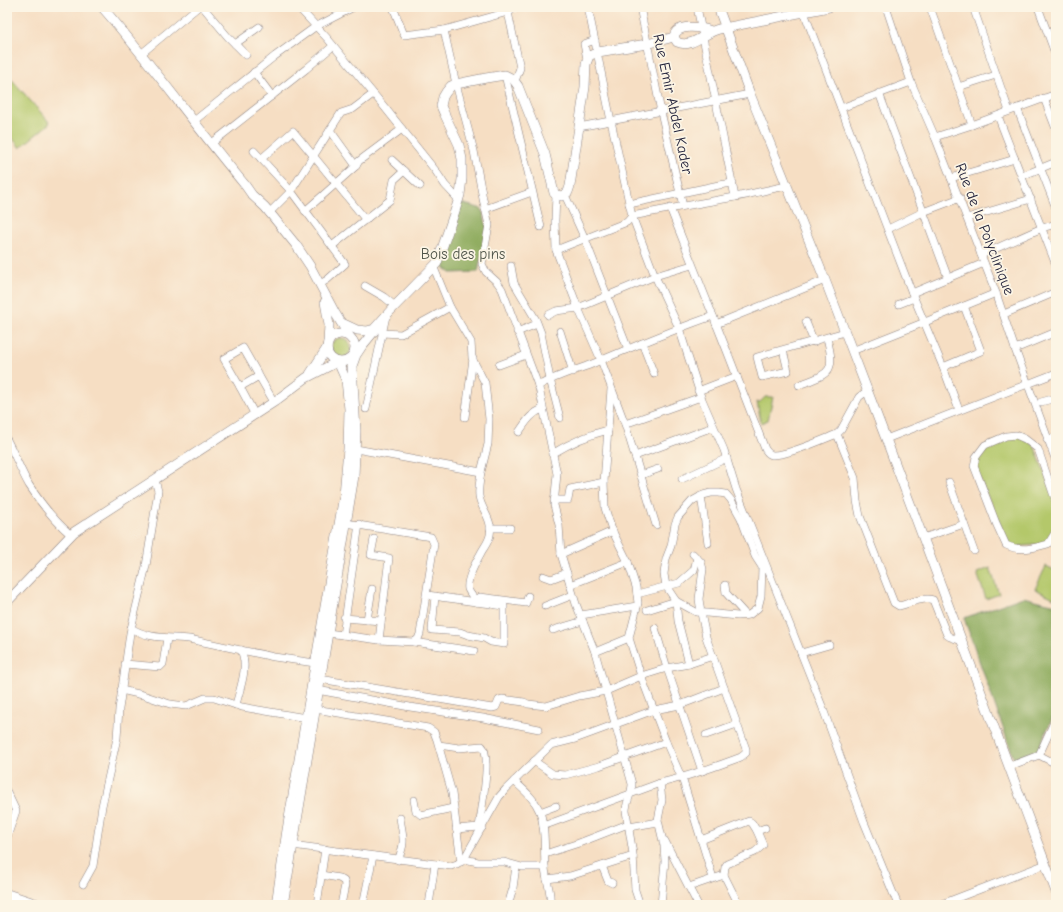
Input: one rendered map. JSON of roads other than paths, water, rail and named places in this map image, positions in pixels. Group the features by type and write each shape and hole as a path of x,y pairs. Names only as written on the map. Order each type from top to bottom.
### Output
{"highway":[{"path":"7,895 37,905"}],"main road":[{"path":"102,7 252,195 296,245 320,284 335,313 350,334 355,346 352,366 356,421 354,476 282,905"},
{"path":"718,7 750,94 825,280 886,439 1010,766 1056,892"},
{"path":"674,37 677,42 683,44 696,41 711,31 726,27 803,9 829,7"},
{"path":"674,37 676,32 679,30 693,27 711,31"},
{"path":"306,378 313,370 330,340 336,335 372,330 434,268 438,261 459,200 462,172 460,150 455,134 441,106 446,92 451,86 504,75 515,81 542,145 553,189 561,195 568,192 570,186 585,87 587,59 590,55 598,52 647,44 674,37"},
{"path":"276,905 287,830 344,495 347,468 349,432 348,395 345,378 337,362 329,355 327,346 329,335 328,315 320,284"},
{"path":"352,366 356,355 362,346 384,318"},
{"path":"7,602 71,535 255,415 306,378 337,362 346,362 362,346"}],"street":[{"path":"141,54 198,7"},
{"path":"203,7 246,55"},
{"path":"298,7 333,46 436,170 445,185 459,200"},
{"path":"194,121 254,72 315,27 354,7"},
{"path":"393,7 404,35 444,30 508,12 518,7"},
{"path":"588,7 632,216 655,276 679,328 699,394 727,458 736,489 756,550 762,567 762,596 758,608 753,613 746,615 696,612 676,601 666,586 664,574 666,559 671,546 675,524 678,517 692,501 701,496 719,493 726,494 741,518 756,550 801,653 864,822 898,905"},
{"name":"Rue Emir Abdel Kader","path":"640,7 661,112 683,206"},
{"path":"697,7 736,197"},
{"name":"Rue de la Polyclinique","path":"886,7 911,82 960,198 1004,314 1047,440 1056,461"},
{"path":"930,7 972,125"},
{"path":"973,7 1009,111"},
{"path":"1038,7 1056,56"},
{"path":"803,9 959,410"},
{"path":"508,12 520,68 515,81"},
{"path":"236,44 259,27"},
{"path":"444,30 456,84 474,151 489,226 482,264 486,272 492,276 502,289 538,386 557,478 558,500 554,505 559,525 561,554 573,595 596,652 632,784 626,805 633,856 636,898 640,905"},
{"path":"587,59 584,44 595,40"},
{"path":"212,143 333,46"},
{"path":"254,72 272,96"},
{"path":"504,75 541,227"},
{"path":"958,87 996,75"},
{"path":"841,108 911,82"},
{"path":"879,93 948,278"},
{"path":"269,213 291,191 341,113 353,109 373,94"},
{"path":"579,127 750,94"},
{"path":"935,137 998,116 1056,94"},
{"path":"1044,98 1056,129"},
{"path":"1017,108 1056,208"},
{"path":"998,116 1055,262"},
{"path":"305,211 356,166 359,161 402,129"},
{"path":"330,130 356,166"},
{"path":"261,159 293,131 366,220"},
{"path":"254,151 291,191 345,264 327,280 320,284"},
{"path":"951,178 1015,159"},
{"path":"392,160 420,186"},
{"path":"1022,176 1056,162"},
{"path":"332,246 390,200 394,180 404,171"},
{"path":"629,204 733,183"},
{"path":"556,250 627,222 632,216 787,186"},
{"path":"485,209 532,192"},
{"path":"561,195 585,239 606,296 628,348"},
{"path":"561,195 555,220 556,250 578,308 601,360 625,424 656,525"},
{"path":"888,229 924,212 960,198"},
{"path":"967,218 1031,199"},
{"path":"670,208 765,449 769,454 773,455 787,452 837,434 841,430 859,397 867,391"},
{"path":"981,255 1042,228 1056,224"},
{"path":"899,304 913,295 948,278 984,263"},
{"path":"548,315 556,311 578,308 655,276 692,265"},
{"path":"511,266 514,283 541,333 550,379 560,418"},
{"path":"434,268 450,307 471,342 473,359 465,417"},
{"path":"492,276 493,268"},
{"path":"538,386 550,379 573,372 679,328 715,320 825,280"},
{"path":"365,286 384,297 395,306"},
{"path":"1004,314 1056,292"},
{"path":"852,351 996,293"},
{"path":"943,367 981,351 964,306"},
{"path":"382,333 401,334 450,307"},
{"path":"366,409 384,318"},
{"path":"806,322 814,342"},
{"path":"517,332 537,324"},
{"path":"560,331 573,372"},
{"path":"783,350 788,371 762,377 757,357 845,332"},
{"path":"1015,349 1056,332"},
{"path":"799,385 822,376 829,371 832,356 827,338"},
{"path":"642,343 654,374"},
{"path":"255,415 224,359 243,348 274,402"},
{"path":"499,365 526,355"},
{"path":"473,359 485,383 488,419 488,444 481,472 479,496 490,521 488,541 468,580 470,593 477,602"},
{"path":"886,439 1056,373"},
{"path":"240,387 259,376"},
{"path":"625,424 699,394 737,376"},
{"path":"611,389 604,482 605,508 613,531 628,562 636,587 637,606 630,638 654,710 680,778 683,781 713,878"},
{"path":"1041,402 1056,398"},
{"path":"519,432 531,415 543,409"},
{"path":"635,456 713,427"},
{"path":"552,454 575,440 608,430"},
{"path":"837,434 855,478 860,516 894,603 899,606 927,599 933,600 947,635 951,638 962,641"},
{"path":"1056,502 1038,449 1025,439 1016,435 1006,436 985,445 976,457 974,466 1006,545 1017,549 1045,545 1048,544 1056,531"},
{"path":"1047,440 1056,437"},
{"path":"7,440 28,483 46,510 54,520 71,535"},
{"path":"356,449 481,472"},
{"path":"682,479 727,458"},
{"path":"641,475 658,469"},
{"path":"83,884 93,866 102,806 117,738 121,690 131,628 148,559 158,491 155,480"},
{"path":"558,500 568,500 570,489 604,482"},
{"path":"949,482 974,551"},
{"path":"701,496 708,543"},
{"path":"346,522 431,537 434,544 427,595 419,637 414,642"},
{"path":"343,635 344,618 359,524"},
{"path":"923,538 964,524"},
{"path":"490,528 510,528"},
{"path":"561,554 613,531"},
{"path":"374,539 371,556 389,558 379,640"},
{"path":"542,826 628,796 660,783 702,771 741,757 746,753 706,637 699,599 703,569 701,562 695,556 694,570 679,583 637,594"},
{"path":"570,585 628,562"},
{"path":"543,576 551,579 567,573"},
{"path":"725,585 726,593 746,615"},
{"path":"367,620 372,589"},
{"path":"427,595 435,596 504,606 504,644 491,642 484,638 460,632 432,630 435,596"},
{"path":"545,606 573,595"},
{"path":"477,602 480,597 526,603 528,596"},
{"path":"647,610 676,601"},
{"path":"676,601 678,621 689,664"},
{"path":"553,630 582,618 637,606"},
{"path":"344,618 381,621"},
{"path":"131,628 143,634 167,638 189,639 315,663"},
{"path":"655,628 702,771"},
{"path":"328,633 379,640 414,642 474,651"},
{"path":"125,664 160,667 163,664 167,638"},
{"path":"596,652 630,638"},
{"path":"801,653 829,645"},
{"path":"236,705 245,669 241,650"},
{"path":"320,679 492,708 496,707 502,699 546,706 579,696 606,691 642,676 713,656"},
{"path":"292,845 398,860 451,866 457,864 462,860 499,797 551,745 575,739 654,710 680,706 724,688"},
{"path":"121,690 143,695 170,704 186,706 205,698 214,698 236,705 306,718"},
{"path":"317,690 539,729"},
{"path":"315,709 428,728 434,732 452,793 456,829 462,860"},
{"path":"1038,756 1056,718"},
{"path":"706,735 737,724"},
{"path":"534,761 553,774 565,775 599,766 666,742"},
{"path":"439,745 460,748 482,746 484,749 486,760 485,790 480,828"},
{"path":"1010,766 1038,756 1056,764"},
{"path":"514,781 529,795 540,812 545,867 550,890 550,905"},
{"path":"660,783 662,794 658,822 662,837 664,861 661,905"},
{"path":"7,792 16,811 9,826 7,837"},
{"path":"414,800 416,811 421,815 453,808"},
{"path":"540,812 556,806"},
{"path":"398,860 404,846 400,818"},
{"path":"701,840 749,821 752,822 764,845 754,852 727,864 725,867 724,875 739,905"},
{"path":"545,854 628,826 658,822"},
{"path":"456,829 480,828"},
{"path":"757,831 765,828"},
{"path":"662,837 698,905"},
{"path":"317,905 325,849"},
{"path":"363,905 373,856"},
{"path":"547,879 570,876 633,856"},
{"path":"462,860 478,862 504,862 516,866 545,867"},
{"path":"429,905 434,864"},
{"path":"940,905 1046,864"},
{"path":"508,905 513,888 516,866"},
{"path":"602,866 608,881 612,883"},
{"path":"321,875 339,878 344,881 345,885 341,905"},
{"path":"689,887 724,875"},
{"path":"633,905 635,886"}],"park label":[{"name":"Bois des pins","path":"463,254"}]}
